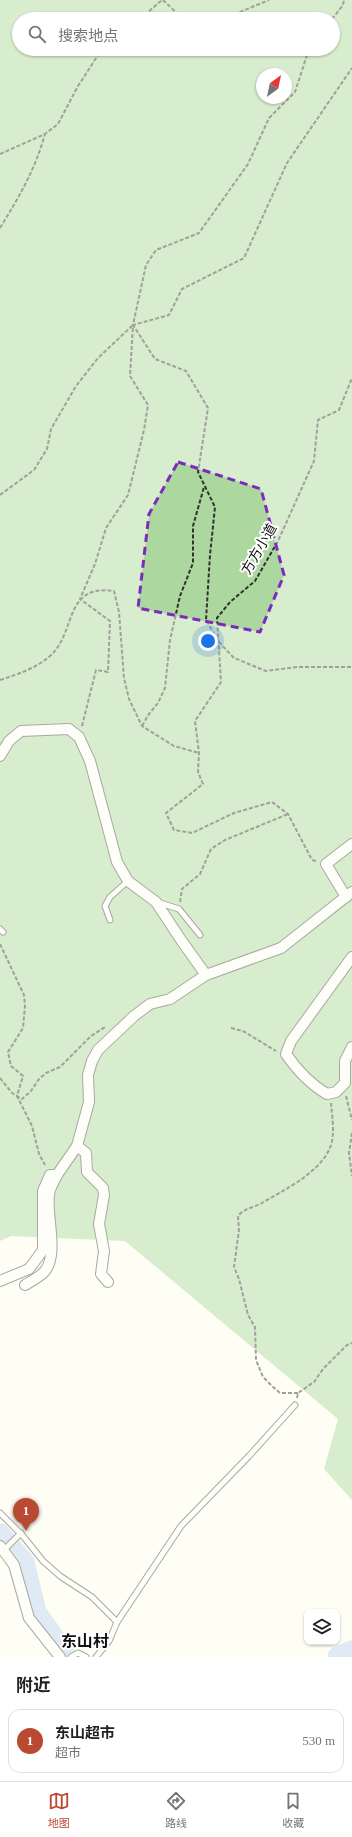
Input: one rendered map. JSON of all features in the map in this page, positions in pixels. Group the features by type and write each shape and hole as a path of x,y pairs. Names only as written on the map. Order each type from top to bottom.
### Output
{"street":[{"path":"0,756 9,741 21,730 69,729 79,738 90,761 117,862 128,882 156,902 206,975"},
{"path":"0,1281 29,1269 43,1250 43,1191 77,1146 89,1102 88,1075 92,1061 98,1050 134,1016 150,1004 170,999 206,975 281,948 349,894 326,864 352,844"},
{"path":"352,957 291,1041 286,1054 295,1067 312,1084 327,1094 336,1092 345,1083 345,1061 352,1047"},
{"path":"77,1146 86,1152 88,1172 103,1188 103,1207 99,1224 104,1251 101,1274 108,1282"},
{"path":"25,1285 44,1272 49,1265 52,1252 48,1210 49,1193 54,1175"},
{"path":"3,1549 14,1565 29,1618 60,1657"}],"lane":[{"path":"110,920 105,906 110,898 128,882"},
{"path":"156,902 179,909 200,935"},
{"path":"96,1657 110,1642 117,1622 181,1526 249,1456 295,1405"},
{"path":"0,1513 43,1561 60,1576 92,1597 117,1622"},
{"path":"3,1549 20,1534"},
{"path":"71,1657 78,1652 86,1657"}],"path":[{"path":"148,12 163,0 176,12"},
{"path":"240,12 269,0"},
{"path":"338,12 343,5 344,0"},
{"path":"0,154 45,134 58,124 78,86 97,56"},
{"path":"0,680 30,670 50,656 64,638 72,613 80,599 95,564 106,528 128,495 144,430 148,405 130,376 133,325 146,265 156,250 199,233 248,164 269,118 296,92 307,56"},
{"path":"0,495 34,470 47,449 51,429 76,386 98,358 133,325 170,315 182,289 244,258 287,163 352,68"},
{"path":"0,228 20,196 40,151 45,134"},
{"path":"133,325 155,359 186,371 208,408 198,472 215,507 206,620 218,642 234,658 266,671 297,667 352,667"},
{"name":"方方小道","path":"326,864 312,860 288,814 272,802 234,813 192,833 174,830 166,814 203,784 198,772 195,721 222,682 217,618 230,602 255,581 278,541 314,461 318,420 339,410 352,378"},
{"path":"142,726 158,703 165,688 170,640 180,596 193,563 194,526 205,486"},
{"path":"80,599 100,589 114,591 119,612 124,678 129,699 142,726 174,746 198,753"},
{"path":"79,738 96,670 108,672 110,621 80,599"},
{"path":"179,909 182,889 200,874 211,848 225,840 288,814"},
{"path":"0,944 24,995 25,1006 22,1028 8,1052 11,1066 22,1076 17,1096 32,1126 39,1154 54,1175"},
{"path":"0,1078 12,1093 22,1099 46,1073 60,1067 91,1036 109,1026"},
{"path":"231,1028 243,1030 274,1050 286,1054"},
{"path":"332,1093 333,1132 331,1146 320,1162 302,1179 256,1207 242,1210 238,1216 239,1230 234,1267 239,1279 248,1315 255,1327 256,1360 263,1377 280,1393 298,1393 314,1382 323,1369 347,1345 352,1343"},
{"path":"352,1133 349,1153 352,1176"},
{"path":"295,1405 298,1393"}],"highlighted area":[{"path":"178,462 261,489 284,575 260,632 138,608 149,514"}],"green space":[{"path":"0,0 352,0 352,1500 324,1469 338,1419 125,1241 11,1236 0,1241"}],"waterway":[{"path":"0,1534 24,1562 36,1612 68,1657"},
{"path":"338,1657 352,1651"}],"place":[{"name":"东山超市","path":"26,1531"}],"district":[{"name":"东山村","path":"85,1641"}]}
